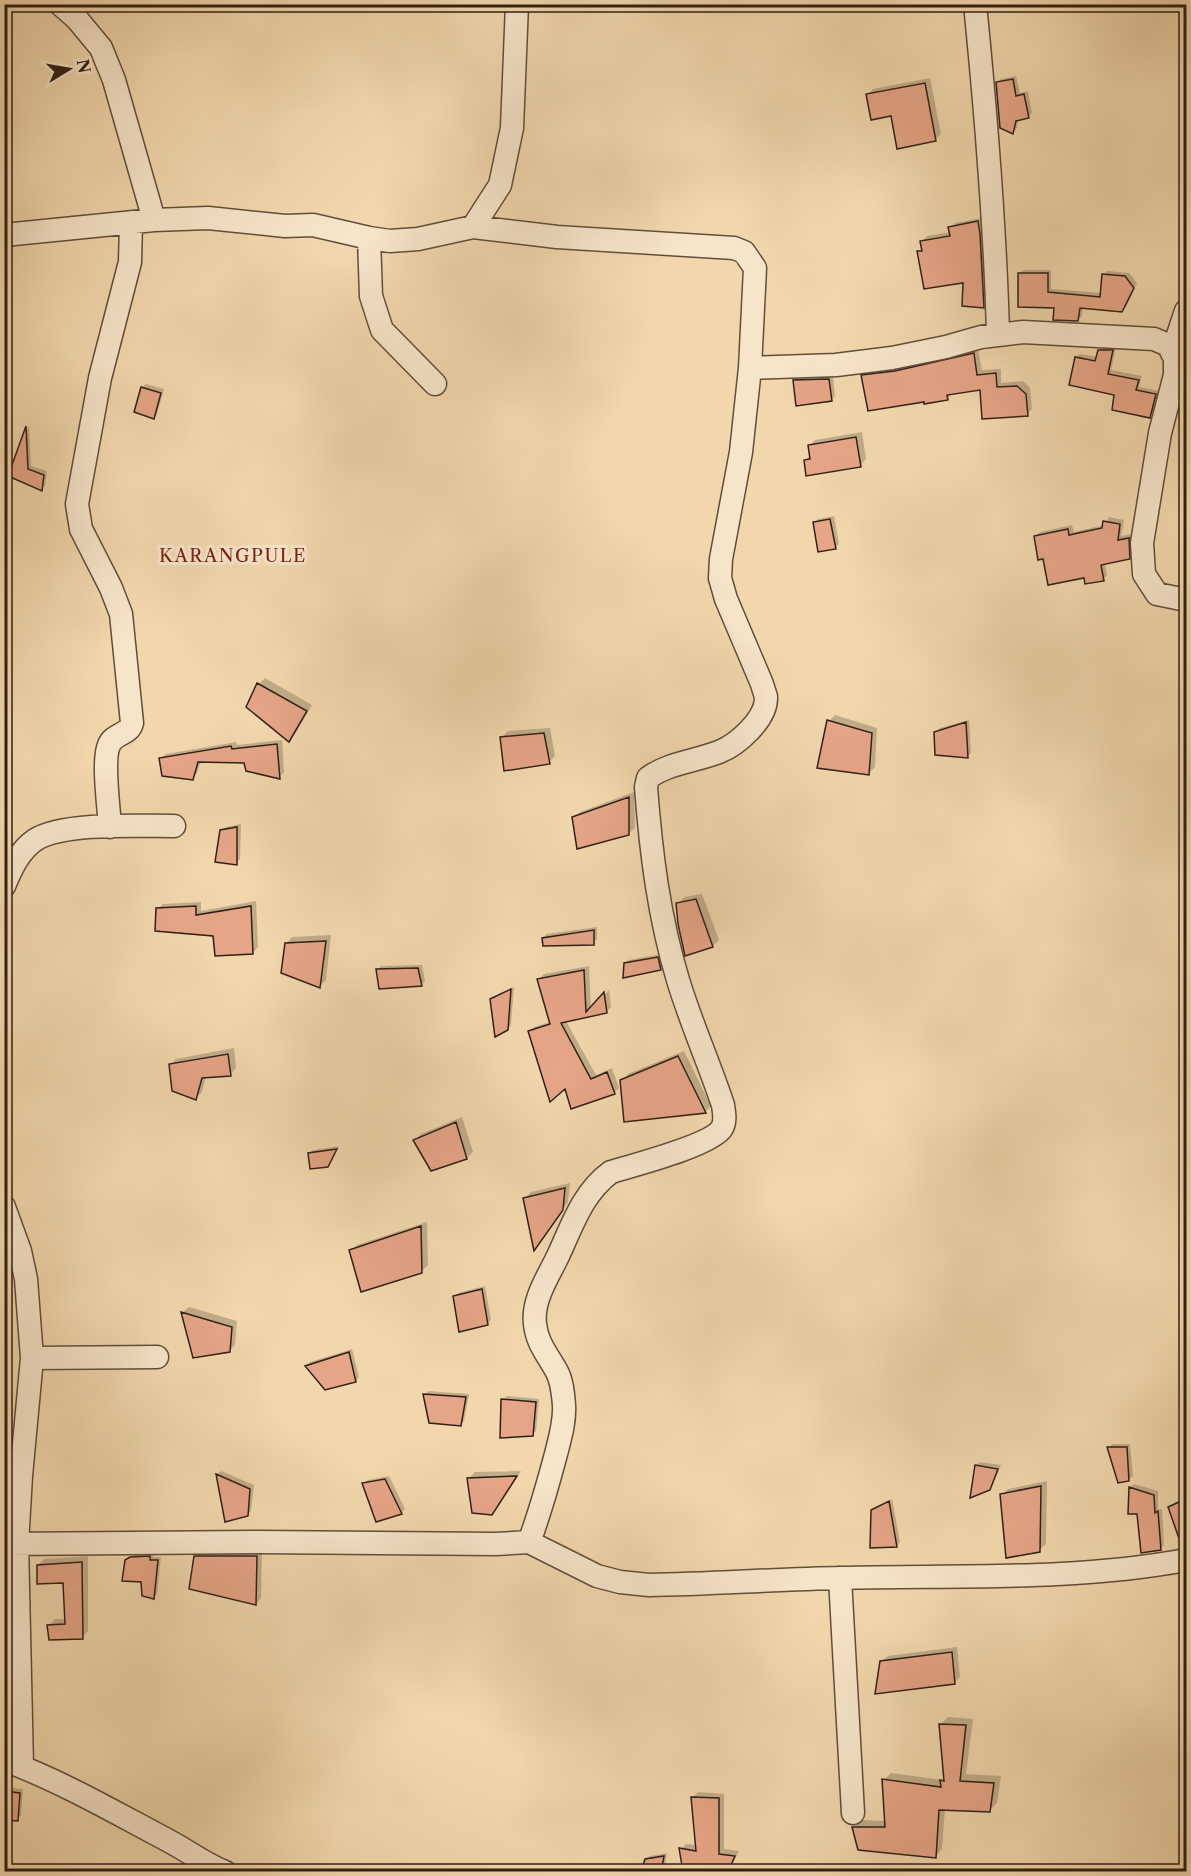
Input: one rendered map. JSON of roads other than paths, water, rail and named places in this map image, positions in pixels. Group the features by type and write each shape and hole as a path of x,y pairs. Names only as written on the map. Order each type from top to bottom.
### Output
{"street":[{"path":"60,4 90,32 101,48 117,90 154,220"},
{"path":"472,227 500,185 513,128 517,4"},
{"path":"975,4 988,128 998,334"},
{"path":"4,235 154,220 208,218 285,226 313,225 390,241 418,239 472,227 557,237 734,248 744,252 755,268 750,368 741,452 721,559 720,578 726,599 762,684 766,699 753,728 721,751 658,770 648,778 646,787 654,876 668,943 679,982 723,1105 723,1126 716,1135 699,1144 620,1169 601,1179 577,1214 539,1295 535,1310 537,1334 543,1352 556,1370 562,1384 564,1406 563,1428 543,1506 529,1542"},
{"path":"110,827 108,751 113,739 128,731 132,723 124,633 118,603 81,530 77,504 100,378 130,262 131,224"},
{"path":"369,238 371,296 382,330 435,384"},
{"path":"1172,353 1186,311"},
{"path":"750,368 836,365 892,358 998,334 1023,332 1154,339 1168,345 1175,358 1175,375 1160,433 1142,543 1144,574 1157,594 1186,600"},
{"path":"4,886 23,851 36,840 51,834 110,827 174,826"},
{"path":"4,1207 20,1251 26,1280 32,1358 21,1476 11,1544 13,1763 166,1840 218,1870"},
{"path":"32,1358 158,1357"},
{"path":"11,1544 259,1542 496,1544 529,1542 597,1575 620,1582 649,1585 840,1578 1050,1576 1159,1565 1186,1560"},
{"path":"840,1578 853,1813"}],"district":[{"name":"KARANGPULE","path":"233,556"}]}
